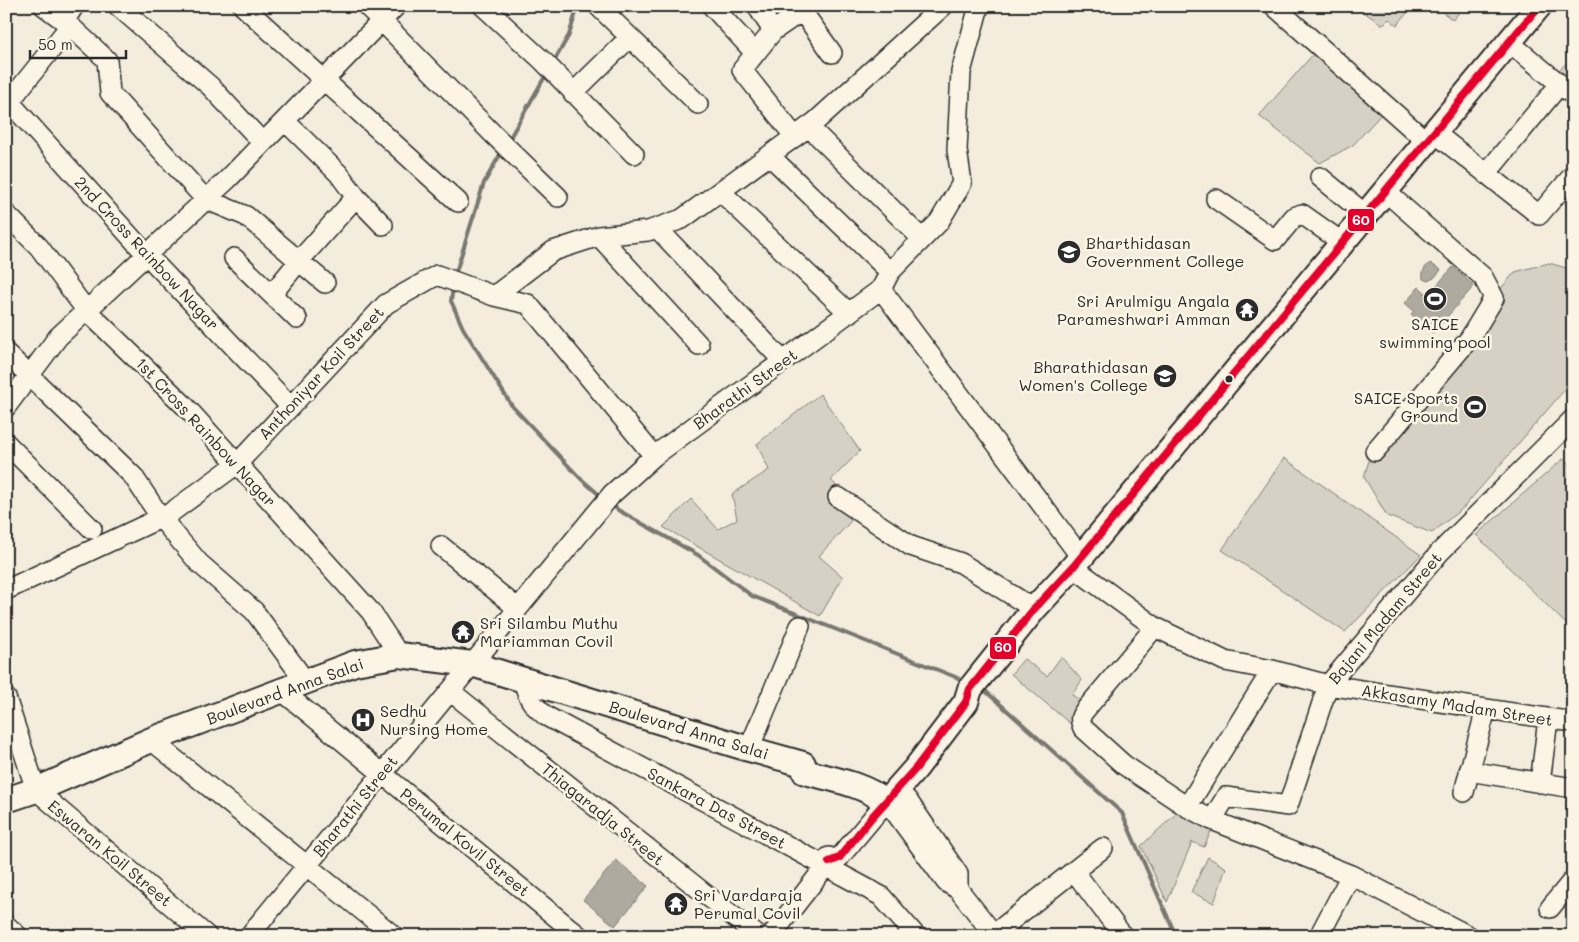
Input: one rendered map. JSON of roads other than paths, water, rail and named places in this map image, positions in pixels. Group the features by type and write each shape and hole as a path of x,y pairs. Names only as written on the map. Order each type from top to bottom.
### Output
{"main road":[{"path":"886,791 904,760 957,693 970,689 1034,609 1366,216 1540,6"},
{"name":"Boulevard Anna Salai","path":"6,800 36,790 151,740 306,682 355,664 399,655 472,664 803,764 805,772 856,786 886,791"}],"street":[{"path":"44,6 68,24 107,60 110,93 205,199 246,216 325,283"},
{"path":"8,102 55,45 68,24 67,17 74,6"},
{"path":"118,6 210,86 263,143"},
{"path":"243,6 458,202"},
{"path":"367,6 558,197"},
{"path":"6,407 58,337 263,143 396,6"},
{"path":"483,6 548,67 634,154"},
{"path":"598,6 698,104"},
{"path":"712,6 756,53"},
{"path":"757,6 773,31"},
{"path":"494,296 554,251 599,236 648,231 682,219 802,132 943,6"},
{"path":"881,289 890,272 939,222 962,183 957,150 961,72 979,6"},
{"path":"1274,6 1431,137 1486,174 1539,216 1573,175"},
{"path":"832,53 802,11 773,31 742,70 802,132 922,239"},
{"path":"573,93 629,38"},
{"path":"1486,174 1566,90 1509,42"},
{"name":"2nd Cross Rainbow Nagar","path":"8,102 146,254 290,406"},
{"path":"286,120 339,174 383,225"},
{"path":"770,156 890,272"},
{"path":"1320,177 1366,216"},
{"path":"721,192 849,313"},
{"path":"1375,451 1470,338 1494,298 1483,277 1386,192"},
{"path":"272,294 356,196"},
{"path":"1216,199 1275,240 1294,217 1302,214 1343,243"},
{"name":"1st Cross Rainbow Nagar","path":"6,214 39,247 86,310 185,406 371,612 399,655"},
{"path":"657,228 783,361"},
{"path":"599,236 699,345"},
{"path":"234,258 297,319"},
{"name":"Anthoniyar Koil Street","path":"7,587 169,514 237,464 386,304 437,275 494,296 528,304 654,456"},
{"name":"Bharathi Street","path":"249,936 612,494 654,456 881,289"},
{"name":"Akkasamy Madam Street","path":"881,289 1076,561 1155,627 1225,661 1272,670 1328,685 1573,722"},
{"path":"6,353 133,476 161,518 199,563 254,610 306,682"},
{"name":"Bajani Madam Street","path":"1212,820 1226,797 1288,806 1328,685 1440,552 1573,419"},
{"path":"6,443 92,529"},
{"path":"838,497 911,546 961,563 1034,609"},
{"path":"442,546 517,608"},
{"path":"749,749 800,626"},
{"path":"1155,627 1080,715 1079,721 1083,728 1124,765 1187,807 1212,820 1351,875 1469,936"},
{"path":"1187,807 1272,670"},
{"name":"Sankara Das Street","path":"523,680 528,699 546,716 827,864 881,896 916,936"},
{"name":"Perumal Kovil Street","path":"282,691 579,936"},
{"name":"Thiagaradja Street","path":"450,691 758,936"},
{"path":"6,698 36,790"},
{"path":"1464,792 1486,709"},
{"path":"1540,783 1548,719"},
{"path":"151,740 308,864 394,936"},
{"path":"1469,771 1573,788"},
{"name":"Eswaran Koil Street","path":"36,790 207,936"},
{"path":"771,936 827,864 829,852 886,791 895,812 946,882 958,889 994,935 1103,848"},
{"path":"1074,871 1123,936"},
{"path":"1320,936 1351,875"},
{"path":"1550,908 1573,880"},
{"path":"6,926 18,936"}],"waterway":[{"path":"553,63 569,35 578,6"},
{"path":"508,141 547,73"},
{"path":"455,275 484,183 502,151"},
{"path":"453,287 451,301 463,328 512,406 580,478 603,498"},
{"path":"611,504 618,510 698,555 752,596 958,678"},
{"path":"982,688 1122,813 1176,936"}],"place":[{"name":"Bharthidasan Government College","path":"1069,252"},
{"name":"SAICE swimming pool","path":"1435,299"},
{"name":"Sri Arulmigu Angala Parameshwari Amman","path":"1247,310"},
{"name":"Bharathidasan Women's College","path":"1165,376"},
{"name":"SAICE Sports Ground","path":"1475,407"},
{"name":"Sri Silambu Muthu Mariamman Covil","path":"463,632"},
{"name":"Sedhu Nursing Home","path":"363,720"},
{"name":"Sri Vardaraja Perumal Covil","path":"676,904"}]}
